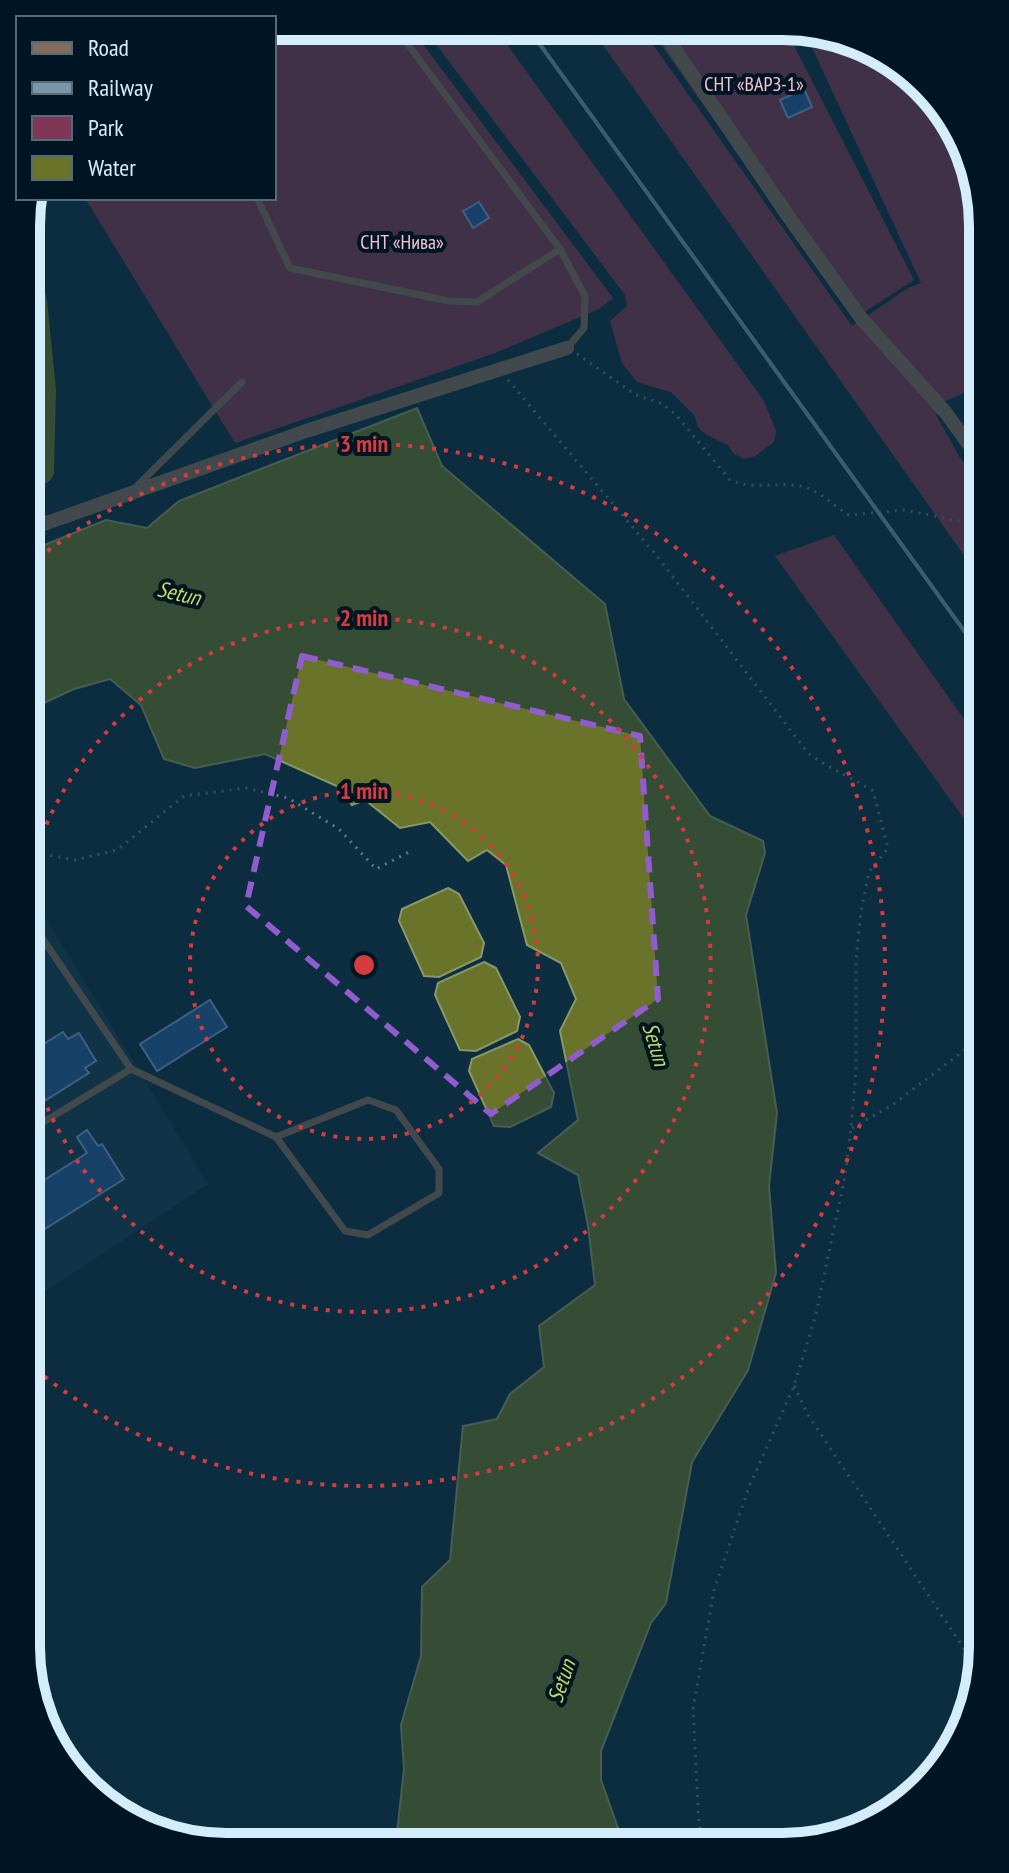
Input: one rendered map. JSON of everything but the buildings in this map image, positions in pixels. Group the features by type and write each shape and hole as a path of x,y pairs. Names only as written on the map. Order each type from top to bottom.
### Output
{"street":[{"path":"668,40 861,318 946,413 969,445"},
{"path":"40,526 306,431 567,348"}],"lane":[{"path":"405,40 560,249 585,296 584,328 567,348"},
{"path":"258,200 290,268 449,301 477,302 560,249"},
{"path":"126,497 242,382"},
{"path":"40,942 131,1069 276,1137 345,1231 368,1235 439,1193 439,1169 396,1110 368,1100 276,1137"},
{"path":"40,1124 131,1069"}],"path":[{"path":"567,348 636,395 663,404 676,415 730,480 742,485 799,486 815,490 849,515 905,510 969,523"},
{"path":"498,370 657,556 808,753 873,791 888,848 869,872 861,911 856,961 856,1071 851,1128 845,1177 815,1318 794,1386 749,1487 714,1590 693,1709 699,1825 702,1833"},
{"path":"40,853 75,860 117,850 184,796 246,788 288,798 339,829 376,869 411,851"},
{"path":"851,1128 891,1106 969,1047"},
{"path":"794,1386 808,1415 969,1656"},
{"path":"40,1654 60,1730"}],"highlighted area":[{"path":"302,656 640,736 658,999 491,1114 246,906"}],"shaded area":[{"path":"40,909 208,1184 40,1295"}],"green space":[{"name":"СНТ «Нива»","path":"276,40 420,40 613,298 599,309 495,353 235,443 86,200 276,200"},
{"path":"433,40 504,40 764,401 776,431 774,442 755,456 744,459 698,427 694,415 671,392 637,382 622,363 610,321 627,306 625,295"},
{"path":"599,40 650,40 852,326 908,288 921,283 810,42 843,50 886,71 923,103 938,123 963,178 969,226 969,388 939,404 936,415 969,469 969,562"},
{"name":"СНТ «ВАРЗ-1»","path":"658,40 791,40 914,280 854,319"},
{"path":"834,535 969,726 969,826 775,556"}],"water":[{"path":"417,408 442,466 605,604 624,699 710,816 763,841 765,853 746,915 777,1113 769,1186 776,1273 748,1370 692,1462 666,1603 651,1623 601,1751 601,1780 620,1833 397,1833 404,1769 401,1725 421,1656 422,1587 450,1560 463,1426 497,1419 510,1394 544,1367 539,1326 595,1285 578,1175 538,1153 578,1120 560,1031 576,999 561,963 527,945 506,865 487,850 468,861 430,822 400,828 365,800 352,805 339,787 265,754 195,768 164,759 141,705 110,679 74,689 40,705 40,547 106,520 147,528 179,501"},
{"path":"448,888 459,894 484,943 481,957 439,977 424,976 399,921 402,909"},
{"path":"484,962 496,968 520,1017 517,1031 476,1051 460,1050 435,995 438,983"},
{"path":"518,1039 529,1045 554,1093 551,1107 510,1127 494,1126 469,1071 472,1059"}],"waterway":[{"name":"Setun","path":"40,360 43,390 41,471"}],"railway":[{"path":"537,40 969,638"}]}
